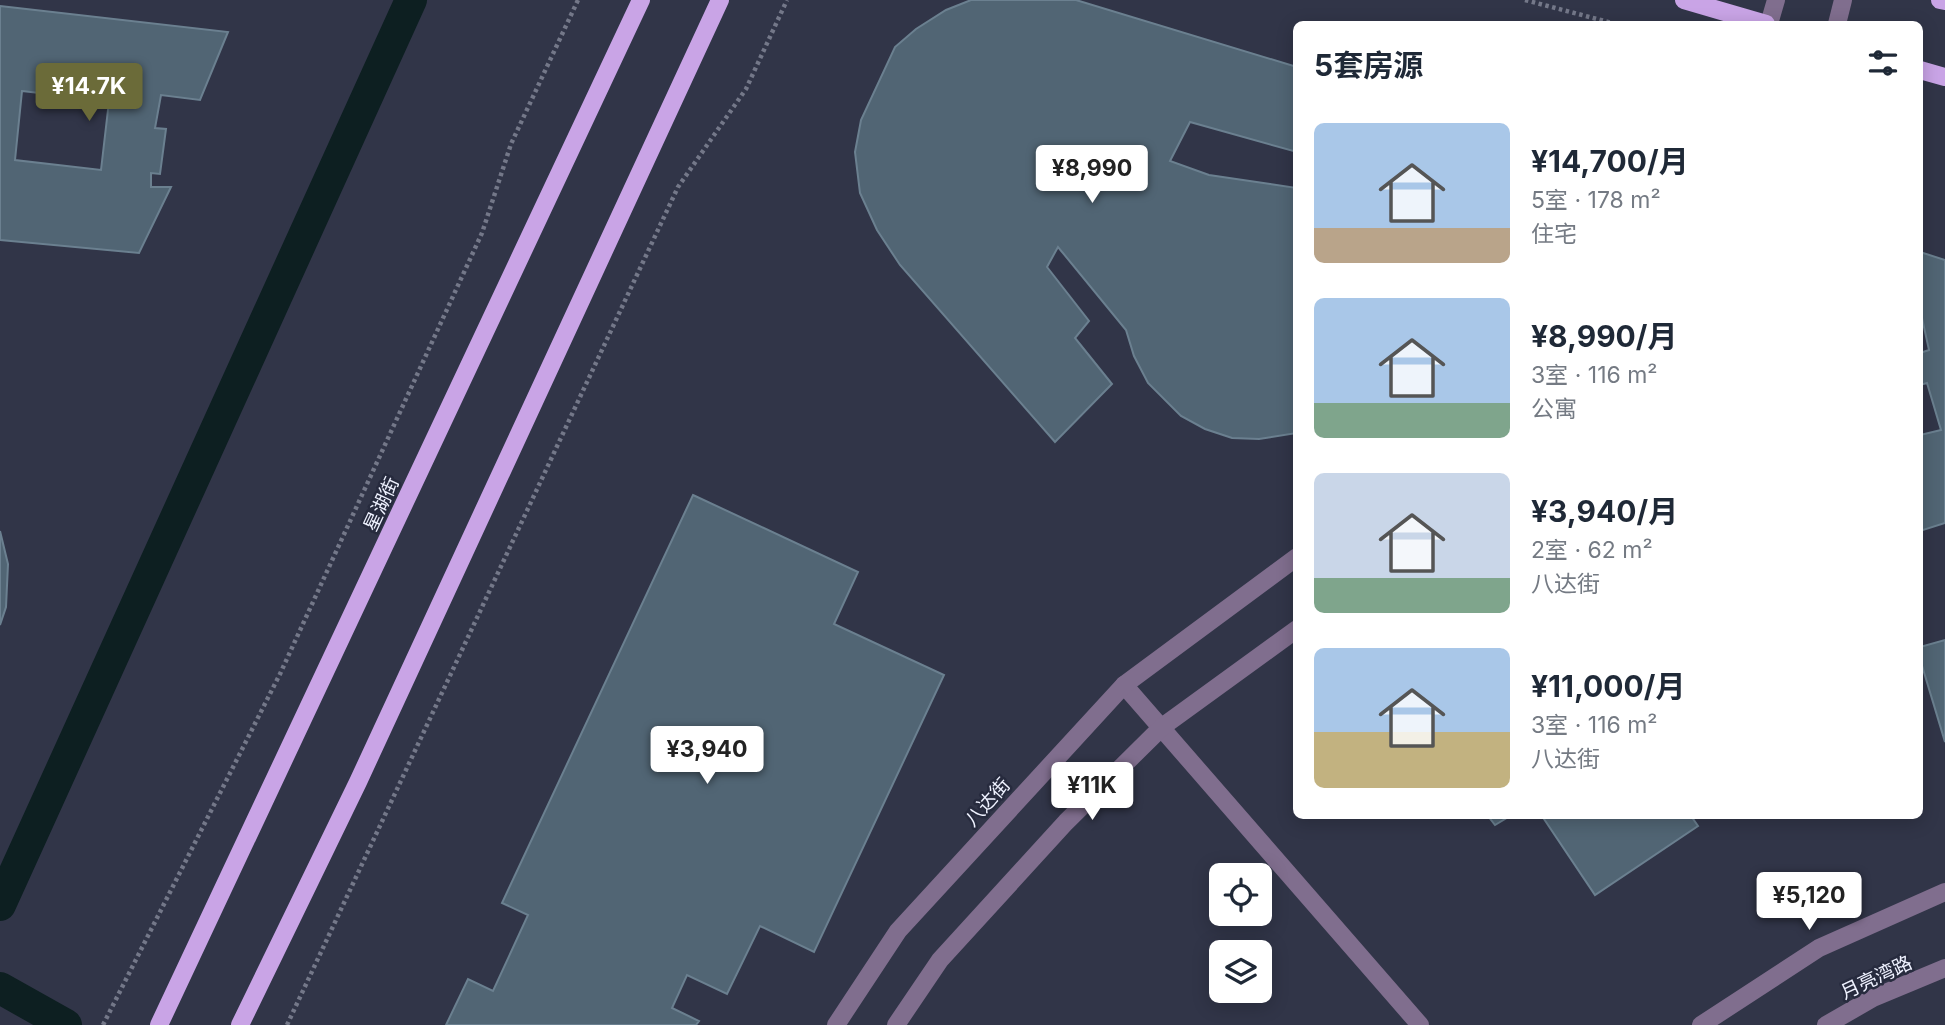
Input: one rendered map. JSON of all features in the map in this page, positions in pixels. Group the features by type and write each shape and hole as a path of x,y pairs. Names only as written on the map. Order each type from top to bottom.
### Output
{"main road":[{"name":"星湖街","path":"161,1021 641,0"},
{"path":"240,1025 358,782 719,0"},
{"path":"1684,0 1757,21"},
{"path":"1940,0 1945,1"},
{"path":"1923,71 1945,77"}],"street":[{"path":"1768,21 1776,0"},
{"path":"1838,21 1843,0"},
{"name":"八达街","path":"836,1025 898,931 1124,685 1293,560"},
{"path":"895,1025 940,960 1066,822 1162,727 1293,632"},
{"path":"1124,685 1420,1025"},
{"path":"1701,1025 1819,948 1945,892"},
{"name":"月亮湾路","path":"1826,1025 1873,998 1945,968"}],"path":[{"path":"103,1025 280,674 482,233 511,144 578,0"},
{"path":"287,1025 678,187 746,89 787,0"},
{"path":"1525,0 1605,21"}],"building":[{"path":"971,0 1076,0 1293,66 1293,151 1190,122 1170,161 1209,175 1293,187 1293,434 1259,439 1232,438 1205,429 1181,416 1148,383 1134,356 1126,330 1058,247 1047,267 1089,321 1075,338 1112,384 1055,442 900,265 877,230 860,193 855,152 861,120 895,47 916,29 946,10"},
{"path":"0,6 228,32 200,100 161,95 155,128 166,129 160,174 151,173 151,187 171,187 139,253 0,240","holes":["22,91 109,101 101,170 15,160"]},
{"path":"1923,253 1945,260 1945,523 1923,530 1923,434 1941,430 1927,383 1923,384 1923,352 1929,350 1923,323"},
{"path":"693,495 858,572 834,624 944,675 814,952 760,926 727,994 687,975 672,1008 699,1021 696,1025 446,1025 468,979 493,991 528,915 502,903"},
{"path":"0,531 8,564 6,607 0,625"},
{"path":"1945,640 1945,742 1923,669 1923,646"},
{"path":"1490,819 1505,819 1495,825"},
{"path":"1544,819 1693,819 1698,826 1595,895"}],"waterway":[{"path":"0,905 411,0"},
{"path":"0,988 66,1025"}]}
